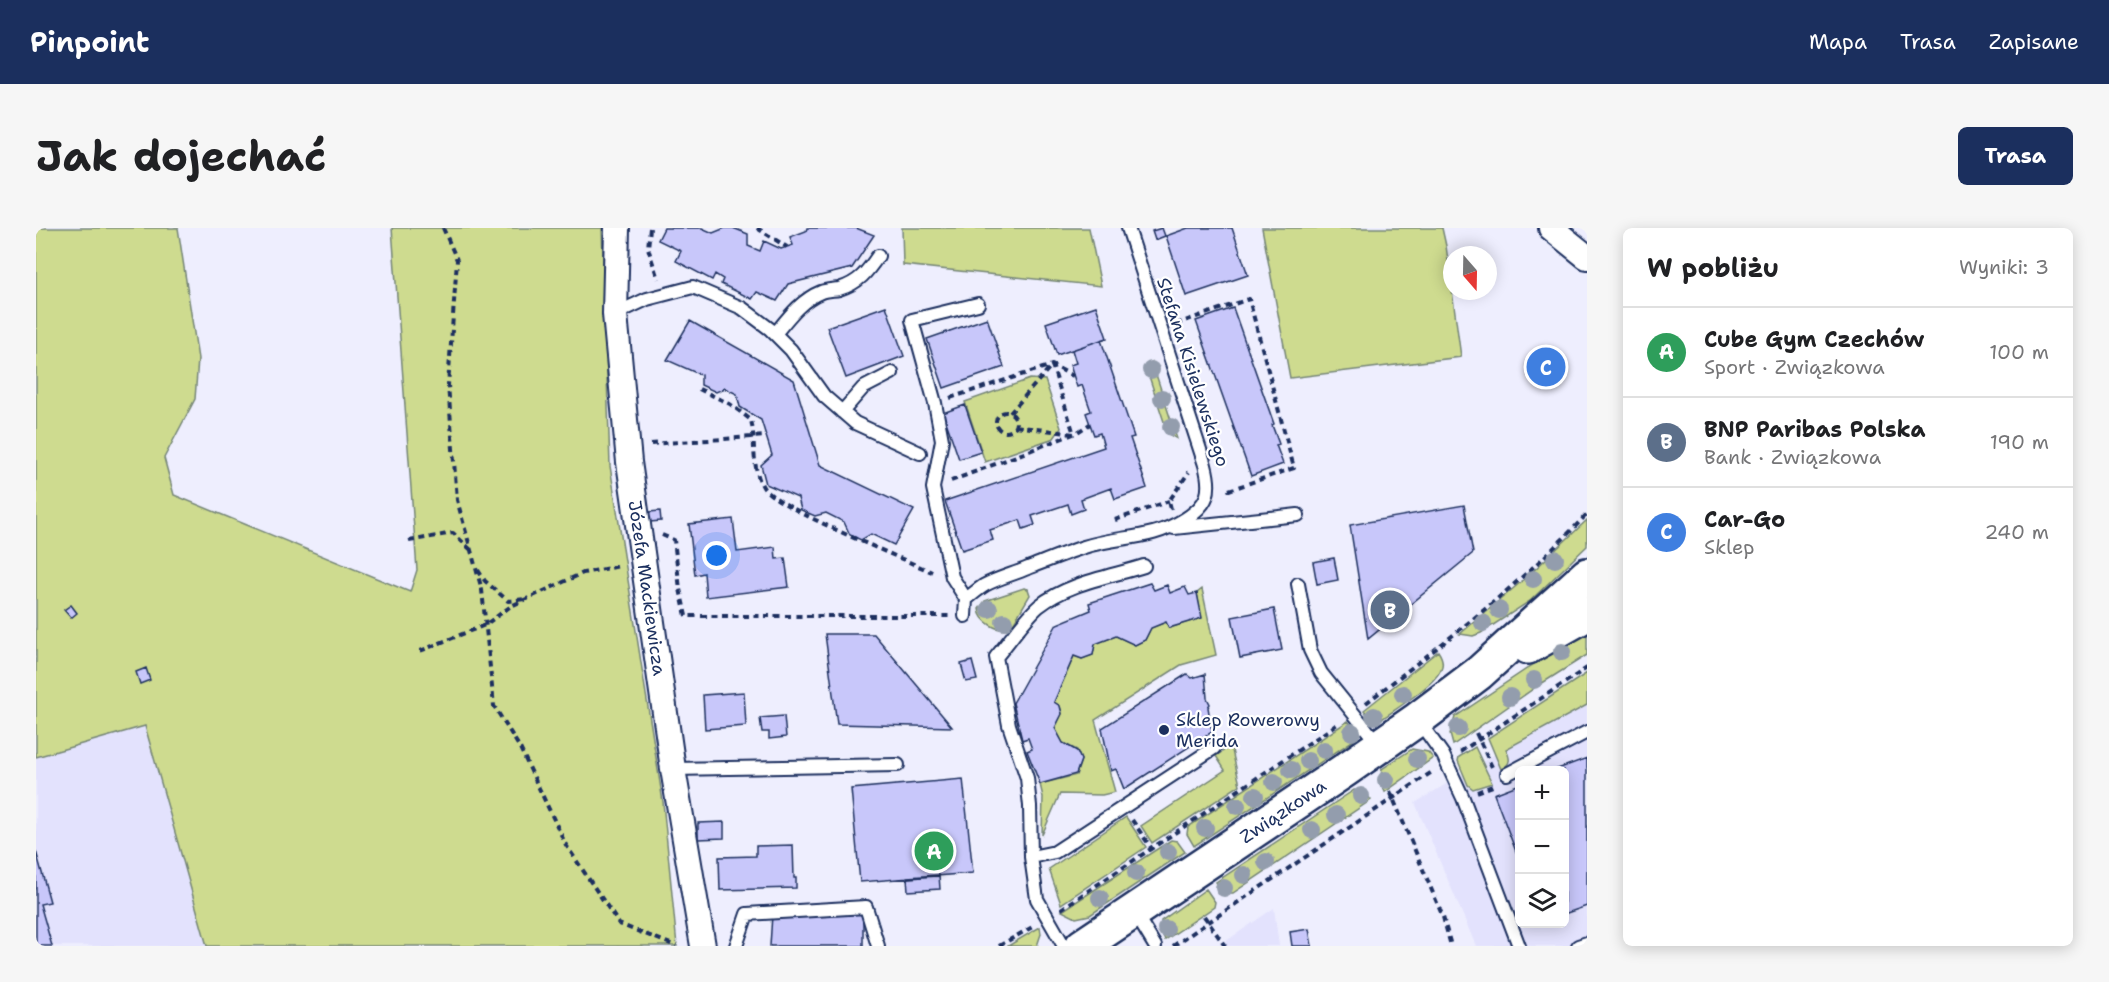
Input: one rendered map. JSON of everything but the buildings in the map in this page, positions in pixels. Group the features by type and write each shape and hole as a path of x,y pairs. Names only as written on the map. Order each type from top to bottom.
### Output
{"street":[{"name":"Józefa Mackiewicza","path":"617,228 615,314 629,462 673,769 703,946"},
{"path":"1551,228 1587,257"},
{"name":"Związkowa","path":"1082,946 1121,925 1418,719 1479,674 1587,575"},
{"name":"Związkowa","path":"1479,674 1587,614"}],"lane":[{"name":"Stefana Kisielewskiego","path":"966,599 984,586 1083,547 1114,539 1144,537 1173,526 1201,508 1207,498 1209,479 1205,465 1128,228"},
{"path":"775,334 793,312 806,301 821,292 855,283 865,275 878,256"},
{"path":"615,314 647,299 693,287 742,308 791,350 824,396 855,423 920,453"},
{"path":"965,616 966,599 952,577 933,488 942,440 935,403 912,320 978,304"},
{"path":"842,412 863,388 892,373"},
{"path":"1173,526 1298,515"},
{"path":"1064,946 1037,899 1031,857 1027,778 1008,725 996,657 1036,608 1052,597 1072,588 1144,566"},
{"path":"1298,584 1310,650 1321,673 1380,746"},
{"path":"1418,719 1446,762 1463,798 1519,946"},
{"path":"1507,774 1587,732"},
{"path":"1031,857 1055,852 1214,748"},
{"path":"673,769 898,765"},
{"path":"736,946 747,914 866,907 878,946"},
{"path":"1121,925 1155,946"},
{"path":"1578,946 1587,943"}],"path":[{"path":"443,228 457,260 448,386 458,500 482,590 494,706 520,748 566,845 619,924 676,946"},
{"path":"757,228 787,247"},
{"path":"649,229 648,248 654,270 665,295"},
{"path":"1173,526 1169,501 1191,470 1220,459 1229,490 1294,468 1249,298 1175,324"},
{"path":"935,403 1052,365 1074,376"},
{"path":"1052,365 1011,412 1003,412 998,416 997,425 1002,431 1007,432 1015,426 1074,434"},
{"path":"1052,365 1074,434"},
{"path":"699,389 730,404 752,420 755,437 754,463 764,488 770,494 803,513 940,575 952,577"},
{"path":"1011,412 1016,418 1015,426"},
{"path":"933,488 1074,434 1090,424"},
{"path":"647,445 766,436"},
{"path":"999,946 1152,849 1353,713 1446,641 1509,588 1587,514"},
{"path":"655,532 674,540 686,616 965,616"},
{"path":"409,541 453,533 471,550"},
{"path":"475,564 485,581 508,601 530,599"},
{"path":"420,651 485,625 511,606 583,573 612,567 645,565"},
{"path":"1173,946 1587,668"},
{"path":"1476,733 1494,770"},
{"path":"1474,793 1493,786"},
{"path":"1390,791 1443,917 1451,946"},
{"path":"1124,807 1152,849"},
{"path":"1204,916 1225,946"}],"shaded area":[{"path":"1587,698 1587,946 1476,946 1415,803"},
{"path":"145,726 207,946 36,946 36,757"},
{"path":"1274,908 1279,946 1219,946"}],"green space":[{"path":"36,228 178,228 198,359 195,399 164,458 174,495 410,592 417,570 392,228 602,228 610,466 663,802 677,946 207,946 145,726 36,757"},
{"path":"902,228 1089,228 1101,286 903,265"},
{"path":"1262,228 1442,228 1446,246 1443,246 1443,300 1453,300 1461,357 1290,378"},
{"path":"1152,362 1177,439 1168,434 1147,370"},
{"path":"1030,379 1045,380 1061,428 1054,438 985,462 965,402"},
{"path":"1587,520 1587,546 1530,601 1481,633 1473,636 1460,634 1529,575"},
{"path":"1024,588 1028,589 1030,595 1010,629 1000,629 990,625 980,614 979,609 985,601"},
{"path":"1202,589 1216,655 1181,665 1095,720 1115,792 1102,795 1060,794 1042,835 1043,797 1040,784 1076,775 1081,760 1077,750 1063,743 1055,728 1062,713 1060,706 1054,702 1074,656 1082,659 1093,655 1095,644 1116,636 1135,645 1145,640 1151,628 1166,622 1169,628 1201,618 1197,593"},
{"path":"1587,632 1587,655 1536,687 1453,745 1450,734 1455,717 1540,660"},
{"path":"1438,651 1442,667 1431,682 1379,721 1372,720 1364,710"},
{"path":"1587,673 1587,705 1506,749 1509,760 1507,765 1501,769 1488,738"},
{"path":"1348,721 1356,731 1354,740 1194,846 1187,834 1188,827"},
{"path":"1231,746 1240,785 1152,843 1141,826 1225,770 1216,756"},
{"path":"1475,747 1492,783 1473,789 1468,785 1458,761 1459,757"},
{"path":"1412,749 1428,752 1433,758 1385,792 1380,781 1382,769"},
{"path":"1354,790 1365,792 1371,800 1233,893 1223,893 1216,882"},
{"path":"1126,817 1146,847 1061,904 1049,869"},
{"path":"1171,840 1177,841 1185,852 1090,915 1076,918 1062,911"},
{"path":"1206,889 1215,902 1214,907 1165,940 1161,930 1161,921"},
{"path":"1040,927 1041,934 1037,946 1008,946"}],"place":[{"name":"Car-Go","path":"1546,367"},
{"name":"BNP Paribas Polska","path":"1390,610"},
{"name":"Sklep Rowerowy Merida","path":"1164,730"},
{"name":"Cube Gym Czechów","path":"934,851"}]}
